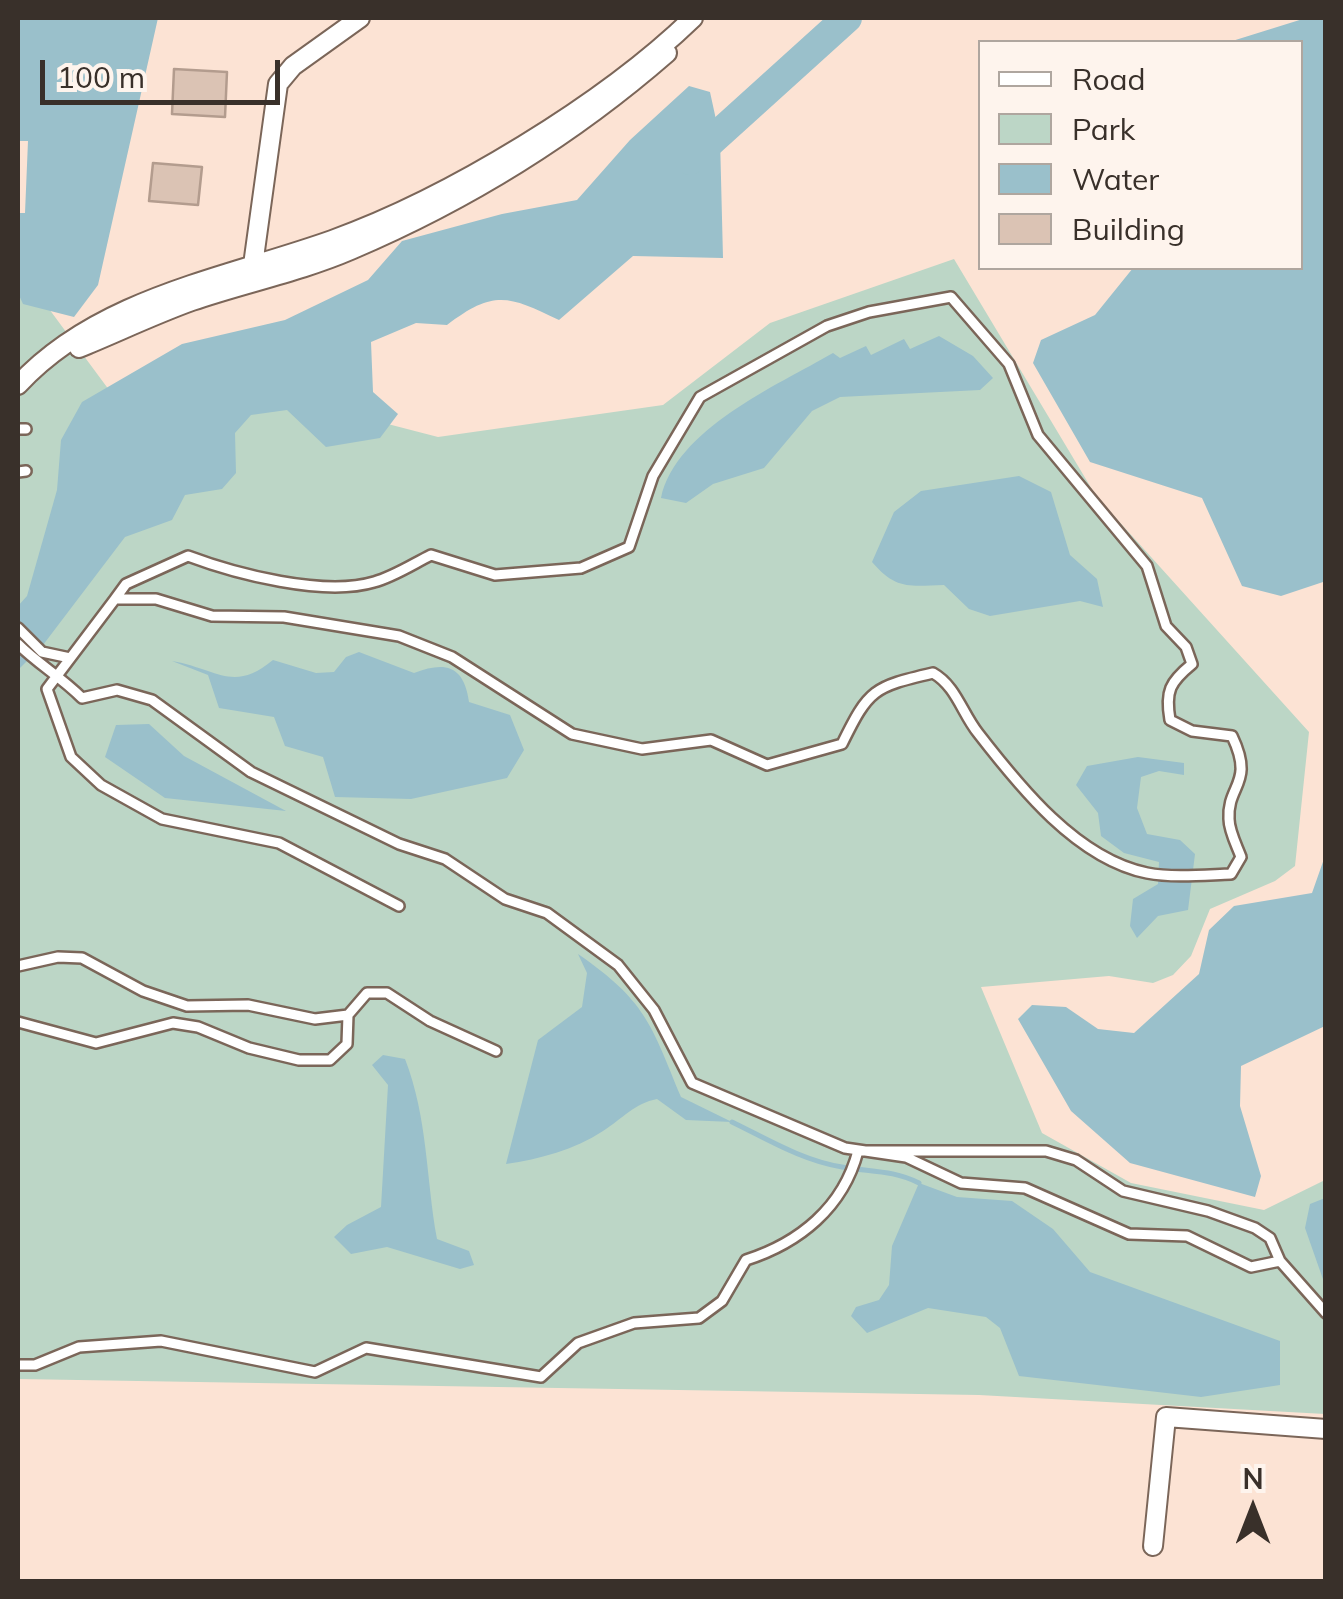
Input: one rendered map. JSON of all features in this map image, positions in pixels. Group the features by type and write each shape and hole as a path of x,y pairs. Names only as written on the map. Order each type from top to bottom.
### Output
{"street":[{"path":"257,273 278,84 293,66 360,18"},
{"path":"257,273 448,187 550,128 692,18"},
{"path":"18,385 36,364 146,300 350,250 515,165 609,103 708,18"},
{"path":"1153,1546 1166,1417 1326,1429"}],"lane":[{"path":"115,599 156,599 212,616 284,617 399,636 452,657 572,734 642,748 711,740 766,765 842,744 865,697 894,682 933,673 947,681 972,725 1030,801 1102,855 1145,872 1231,874 1241,857 1228,818 1241,782 1242,757 1232,736 1192,731 1170,720 1166,696 1172,681 1192,664 1186,647 1166,626 1146,566 1070,468 1038,436 1010,364 951,297 869,312 828,326 700,397 653,476 629,546 581,568 495,575 431,555 372,583 334,585 251,577 188,556 156,566 126,584 47,689 71,757 101,785 162,819 279,843 400,906"},
{"path":"18,628 42,652 70,658"},
{"path":"18,644 36,662 58,673 82,698 118,690 152,700 251,772 399,844 445,860 504,899 548,912 618,965 654,1010 692,1084 814,1138 858,1151 906,1157 961,1183 1025,1188 1129,1234 1187,1236 1251,1267 1280,1261"},
{"path":"18,966 58,957 82,958 143,991 187,1006 248,1005 315,1019 348,1015"},
{"path":"18,1022 96,1043 173,1023 198,1026 250,1048 299,1060 330,1060 346,1044 348,1015 367,993 387,993 430,1021 496,1051"},
{"path":"858,1151 1046,1151 1076,1160 1123,1191 1208,1211 1255,1228 1270,1238 1280,1261 1326,1313"},
{"path":"18,1364 35,1365 79,1347 160,1341 315,1372 366,1348 541,1377 578,1343 634,1323 699,1318 722,1301 746,1260 780,1249 808,1232 853,1172 858,1151"}],"green space":[{"path":"954,259 1096,496 1309,732 1295,866 1275,881 1210,909 1191,956 1173,975 1153,983 1109,976 981,987 1042,1133 1131,1183 1264,1210 1325,1180 1325,1414 979,1395 18,1379 18,267 115,398 245,387 438,437 663,405 770,323"}],"water":[{"path":"18,18 158,18 98,285 74,317 23,304 18,293 18,213 25,213 28,141 18,141"},
{"path":"1306,18 1326,18 1326,581 1281,596 1242,586 1202,498 1090,462 1033,363 1041,340 1095,315 1131,270 1303,270 1303,40 1235,40"},
{"path":"689,86 710,92 720,138 723,258 633,256 559,320 514,302 490,301 447,325 416,323 371,342 373,392 398,414 380,438 326,447 287,410 251,415 235,433 236,473 222,489 185,495 172,520 125,537 43,645 18,670 18,606 27,596 57,490 61,440 82,402 182,344 285,320 368,280 402,241 502,214 577,200 630,140"},
{"path":"939,336 973,356 993,378 980,390 840,397 812,411 764,468 713,484 686,503 661,498 670,473 686,451 707,430 757,395 833,353 840,358 866,346 871,355 904,339 910,349"},
{"path":"1019,476 1051,492 1070,555 1097,579 1103,607 1080,601 990,616 969,609 944,585 896,582 872,562 894,512 921,491"},
{"path":"359,652 414,673 435,667 451,669 463,680 469,702 510,715 524,750 507,778 411,799 335,797 323,757 285,746 274,717 219,708 208,675 172,661 236,677 259,670 273,660 316,673 334,672 346,657"},
{"path":"149,724 184,756 286,811 165,798 105,757 116,725"},
{"path":"1138,757 1184,763 1184,775 1159,771 1141,777 1137,808 1147,834 1180,840 1195,854 1188,910 1158,916 1137,938 1130,926 1133,899 1158,884 1159,862 1124,853 1101,836 1098,813 1076,785 1087,766"},
{"path":"1325,856 1325,1026 1241,1066 1240,1106 1261,1176 1255,1197 1130,1163 1071,1111 1018,1019 1032,1005 1066,1007 1098,1029 1134,1033 1199,974 1209,930 1234,906 1312,893"},
{"path":"578,954 619,986 644,1016 681,1097 732,1122 686,1120 657,1099 569,1148 506,1164 538,1040 582,1007 587,973"},
{"path":"383,1055 405,1059 413,1081 437,1239 469,1251 474,1265 460,1269 387,1247 351,1254 334,1237 347,1225 381,1207 388,1085 372,1065"},
{"path":"919,1183 957,1197 1012,1201 1053,1229 1090,1272 1280,1341 1280,1385 1201,1397 1019,1376 1000,1328 986,1317 928,1308 867,1333 851,1316 856,1307 879,1300 889,1285 892,1246"},
{"path":"1325,1198 1325,1285 1305,1228 1310,1204"}],"building":[{"path":"174,69 227,72 225,117 172,114"},
{"path":"153,163 202,167 198,205 149,201"}],"waterway":[{"path":"690,160 847,18"},
{"path":"732,1122 813,1160 919,1183"}]}
